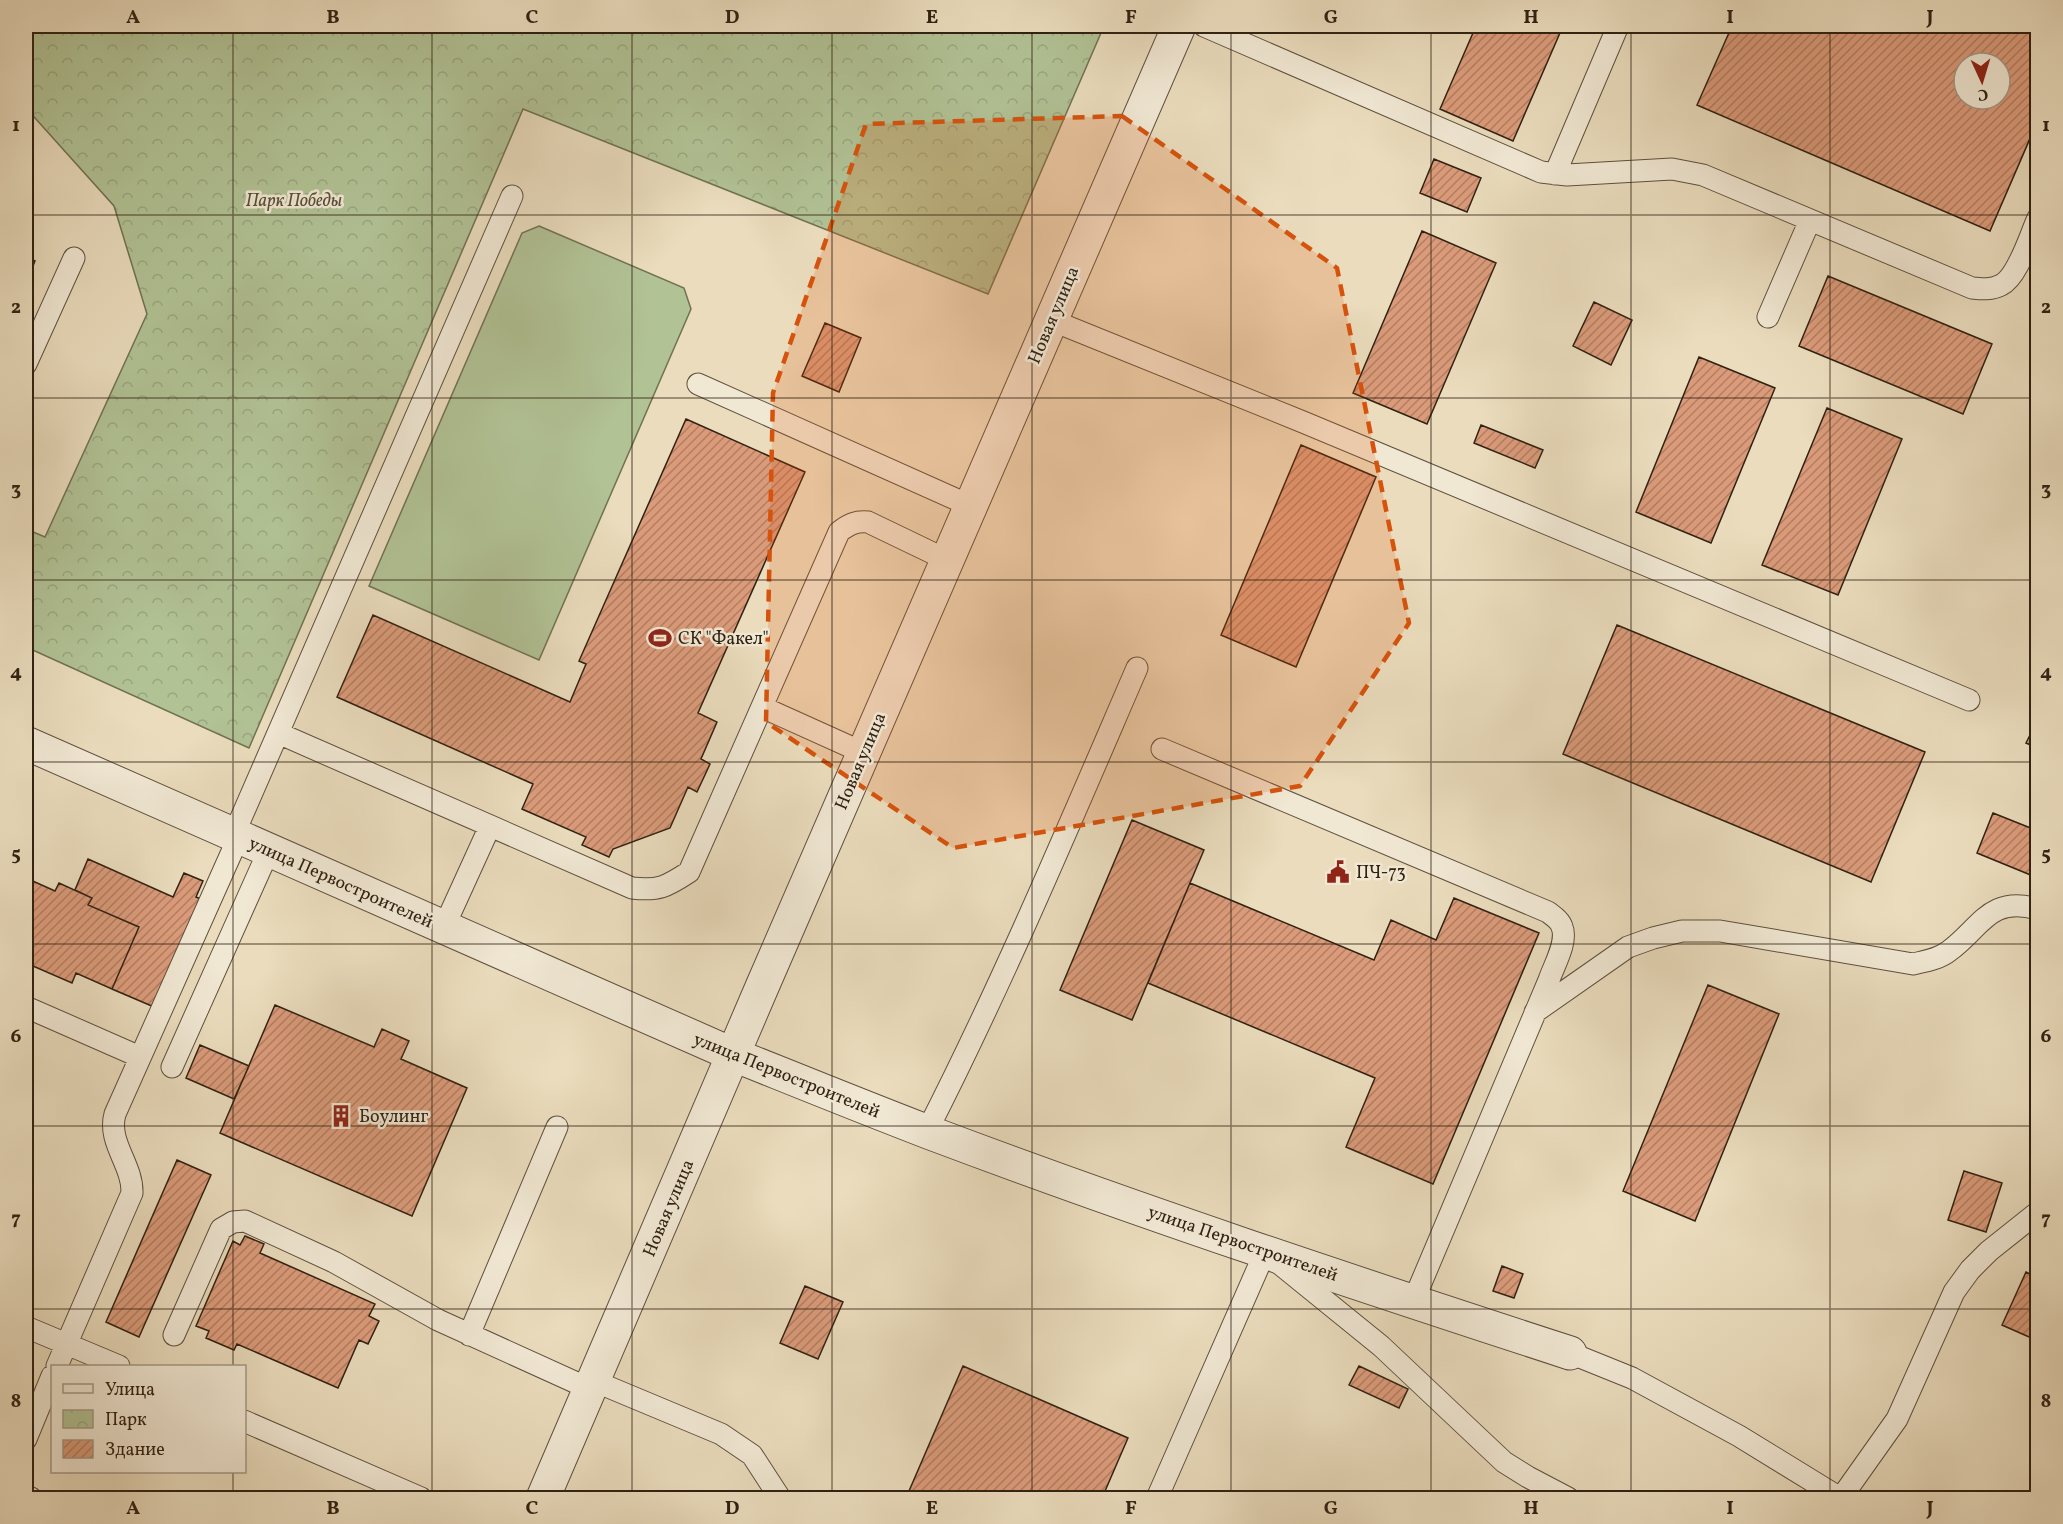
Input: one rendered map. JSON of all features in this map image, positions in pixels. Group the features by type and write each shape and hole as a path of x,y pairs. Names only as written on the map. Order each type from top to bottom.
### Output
{"street":[{"name":"Новая улица","path":"543,1498 1179,26"},
{"name":"улица Первостроителей","path":"26,742 735,1055 927,1131 1265,1252 1570,1353"}],"lane":[{"path":"1204,26 1541,172 1555,174 1672,169 1703,175 1972,288 1987,289 2002,285 2013,276 2037,218"},
{"path":"1555,174 1618,26"},
{"path":"57,1365 132,1193 132,1182 112,1131 113,1122 278,733 512,196"},
{"path":"1768,317 1810,220"},
{"path":"26,364 74,258"},
{"path":"1051,320 1303,422 1969,700"},
{"path":"698,384 970,506"},
{"path":"278,733 632,888 653,890 670,884 689,872 839,532 859,521 868,522 947,560"},
{"path":"927,1131 960,1067 1137,668"},
{"path":"762,707 864,753"},
{"path":"1162,749 1548,912 1558,920 1562,927 1564,938 1535,1012 1413,1302"},
{"path":"444,927 490,826"},
{"path":"172,1067 270,850"},
{"path":"1535,1012 1628,947 1682,931 1719,931 1913,964 1931,960 1949,951 1991,912 2015,905 2037,909"},
{"path":"26,1007 140,1057"},
{"path":"469,1335 557,1127"},
{"path":"1570,1353 1641,1383 1739,1436 1841,1498 1897,1419 1954,1292 1970,1270 1989,1251 2037,1212"},
{"path":"174,1335 221,1229 233,1222 245,1221 334,1262 428,1315 469,1335 721,1434 752,1455 780,1498"},
{"path":"1157,1498 1265,1252 1381,1346 1504,1462 1527,1478 1568,1498"},
{"path":"26,1327 116,1365"},
{"path":"26,1439 51,1378"},
{"path":"246,1422 421,1498"},
{"path":"26,1496 31,1498"}],"highlighted area":[{"path":"1122,116 1337,268 1409,623 1300,786 953,848 766,722 773,393 866,124"}],"green space":[{"name":"Парк Победы","path":"26,26 1104,26 988,294 523,109 249,748 26,647 26,529 45,537 147,314 114,206 26,108"},
{"path":"539,226 684,288 691,309 539,660 369,586 522,233"}],"building":[{"path":"1476,26 1563,26 1513,141 1440,109"},
{"path":"1732,26 2038,26 2038,120 1990,231 1697,105"},
{"path":"1434,159 1481,178 1467,212 1420,193"},
{"path":"1422,231 1496,263 1427,424 1353,393"},
{"path":"26,257 35,261 26,283"},
{"path":"1828,276 1992,344 1963,414 1799,346"},
{"path":"1594,302 1632,320 1611,365 1573,346"},
{"path":"825,323 861,338 839,392 802,376"},
{"path":"1699,357 1775,388 1711,543 1636,512"},
{"path":"1827,408 1902,439 1838,595 1762,565"},
{"name":"СК \"Факел\"","path":"686,419 805,472 698,713 717,722 701,759 710,764 697,792 688,787 670,828 613,849 609,857 582,845 586,837 522,809 533,784 337,697 373,615 570,702 586,664 579,661"},
{"path":"1481,425 1543,450 1535,468 1474,443"},
{"path":"1301,445 1376,477 1296,667 1221,635"},
{"path":"1617,625 1925,752 1871,882 1563,754"},
{"path":"2038,719 2038,748 2026,743"},
{"path":"1993,813 2038,831 2038,878 1977,853"},
{"path":"1132,820 1204,850 1132,1020 1060,990"},
{"path":"88,859 173,897 184,873 203,881 196,897 201,899 154,1007 112,989 139,927 88,905 92,898 75,890"},
{"path":"26,878 55,891 59,883 92,898 88,905 139,927 112,989 76,973 72,983 26,963"},
{"path":"1190,883 1374,960 1391,920 1436,940 1454,898 1539,933 1433,1184 1346,1147 1375,1078 1148,983"},
{"path":"1708,985 1779,1014 1695,1221 1623,1191"},
{"name":"Боулинг","path":"275,1005 374,1047 382,1029 409,1041 401,1059 467,1088 412,1216 220,1133"},
{"path":"200,1045 249,1066 234,1099 186,1078"},
{"path":"177,1160 211,1175 139,1337 106,1322"},
{"path":"1964,1171 2002,1183 1986,1232 1948,1220"},
{"path":"245,1236 264,1244 260,1253 375,1304 369,1316 379,1321 368,1344 359,1340 338,1388 237,1344 234,1350 206,1338 209,1331 196,1326 233,1241 240,1245"},
{"path":"1502,1266 1523,1274 1514,1298 1493,1291"},
{"path":"2026,1272 2038,1278 2036,1340 2002,1325"},
{"path":"805,1286 843,1302 818,1359 780,1343"},
{"path":"963,1366 1128,1438 1102,1498 1089,1498 1073,1492 1070,1498 906,1498"},
{"path":"1359,1366 1408,1389 1399,1408 1349,1385"}],"place":[{"name":"СК \"Факел\"","path":"660,638"},
{"name":"ПЧ-73","path":"1338,872"},
{"name":"Боулинг","path":"341,1116"}]}
